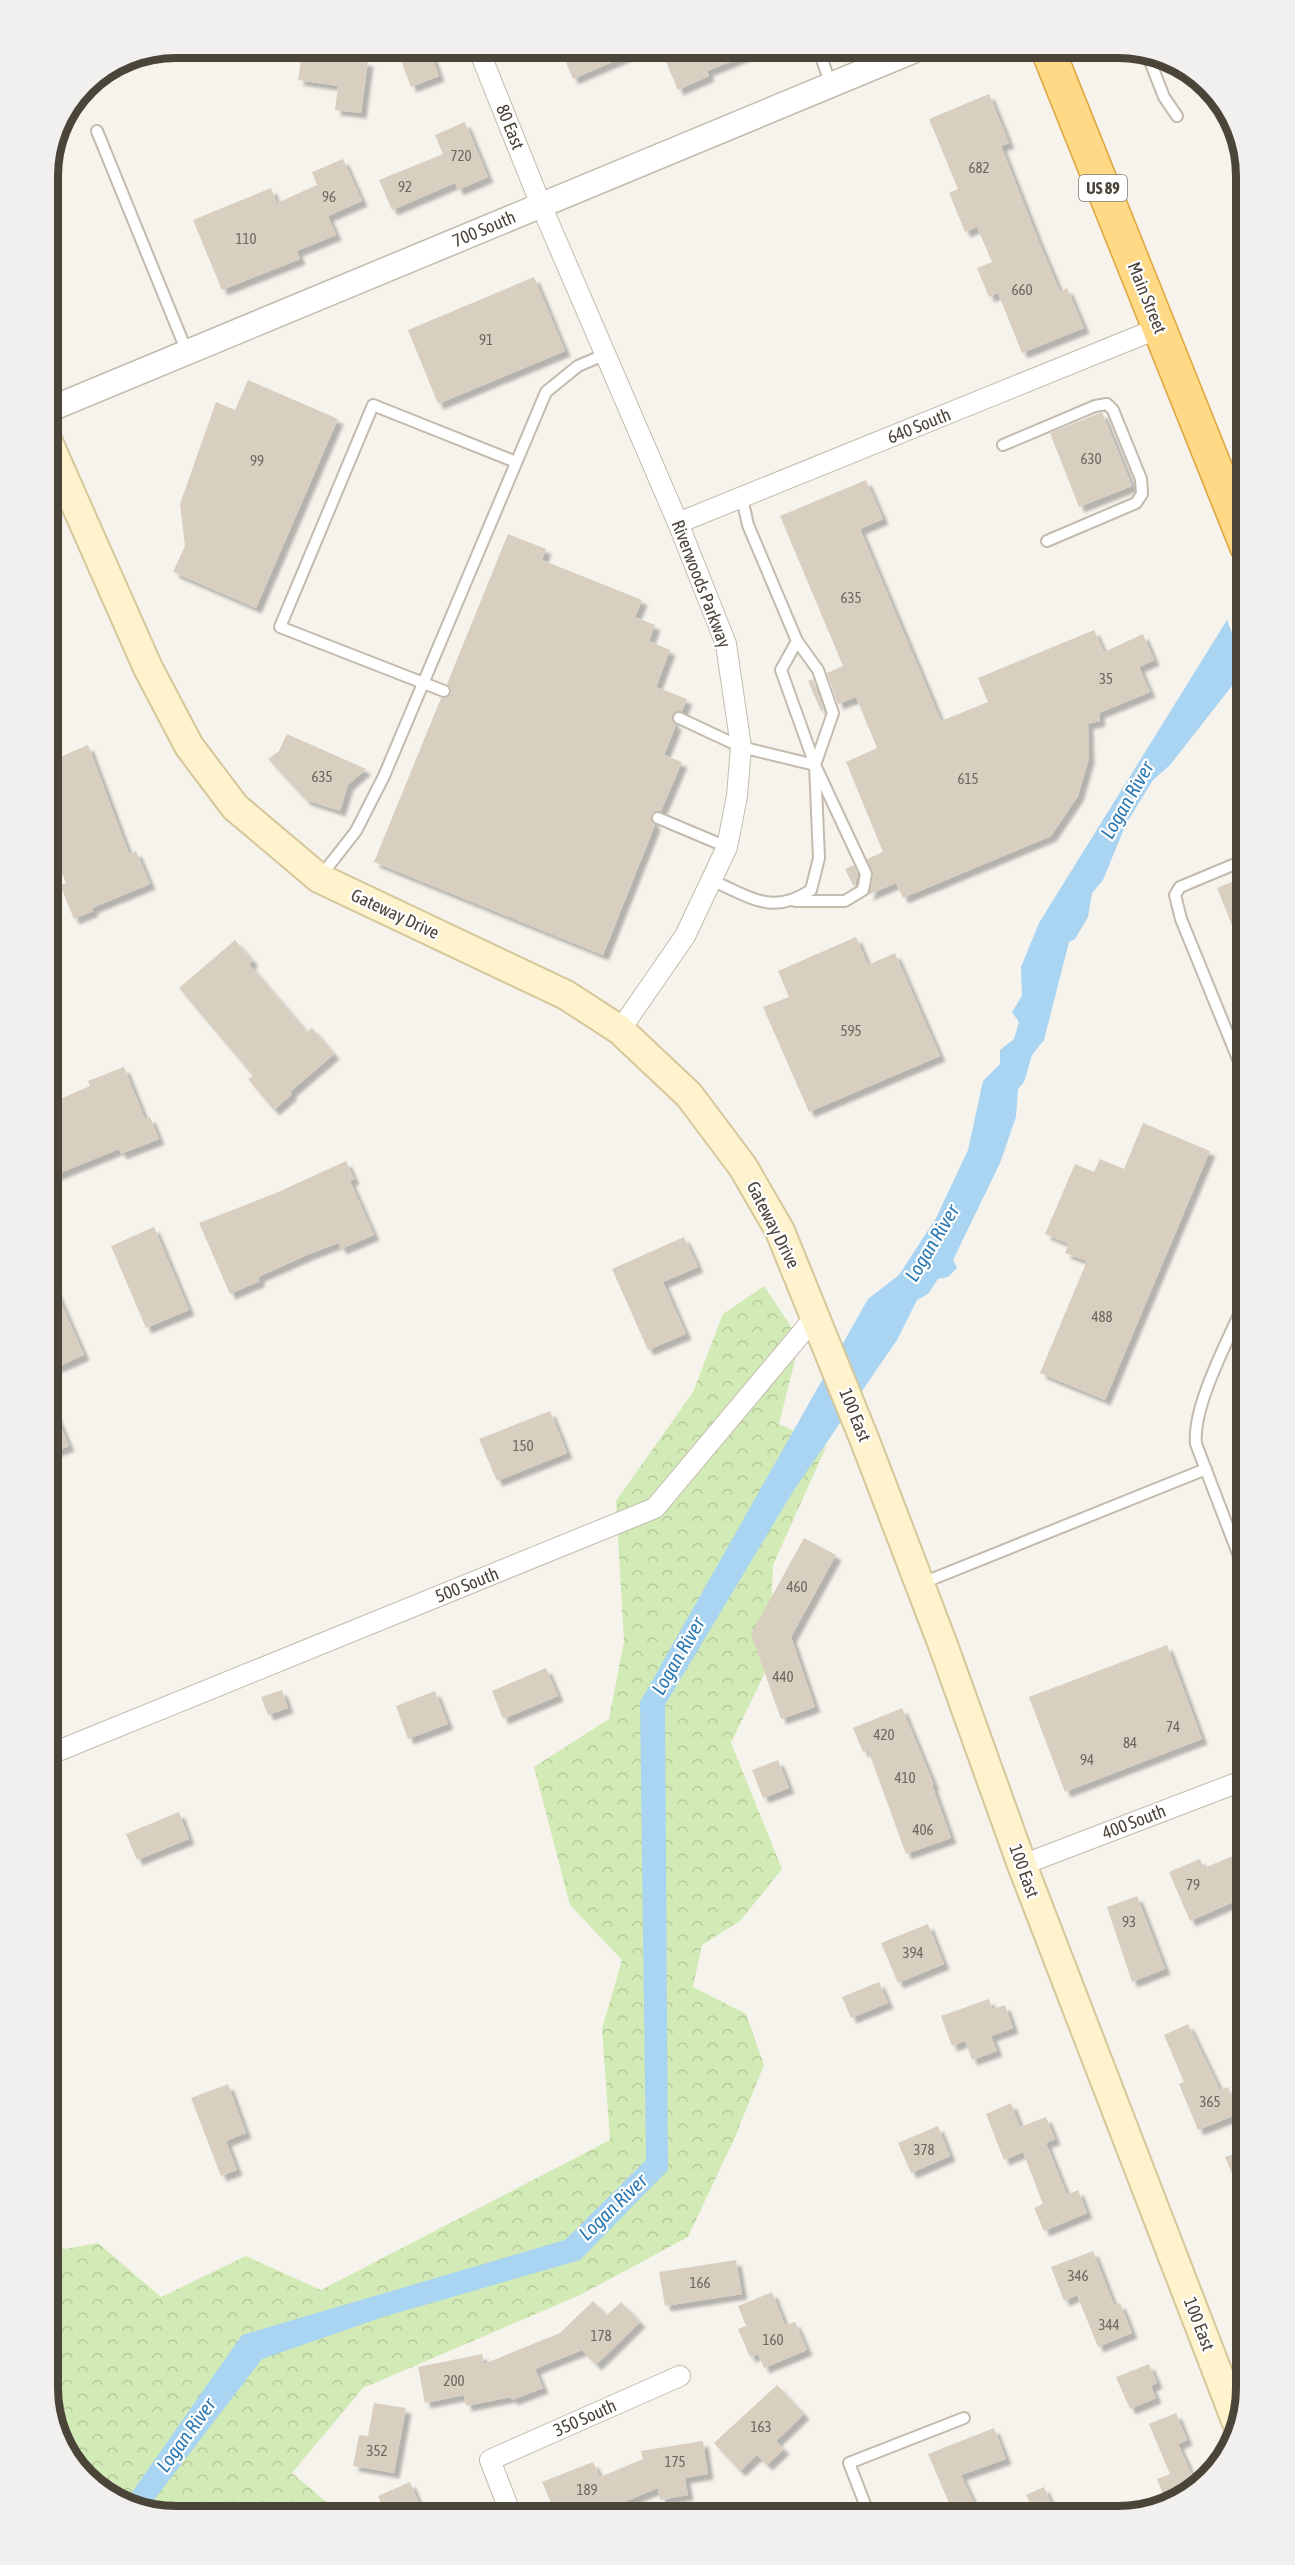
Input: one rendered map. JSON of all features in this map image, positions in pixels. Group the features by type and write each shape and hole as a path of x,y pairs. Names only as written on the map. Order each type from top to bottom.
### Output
{"highway":[{"name":"Main Street","path":"1051,59 1236,520"}],"main road":[{"name":"Gateway Drive","path":"59,467 148,668 189,746 235,807 320,878 566,995 621,1030 689,1095 743,1167 780,1231 815,1317"},
{"name":"100 East","path":"815,1317 920,1584 1022,1865 1233,2413"}],"street":[{"name":"80 East","path":"482,58 542,205"},
{"name":"700 South","path":"59,405 894,59"},
{"name":"Riverwoods Parkway","path":"542,205 678,523 726,644 741,747 737,796 727,848 685,936 621,1030"},
{"name":"640 South","path":"678,523 1159,328"},
{"name":"500 South","path":"58,1751 655,1508 815,1317"},
{"name":"400 South","path":"1022,1865 1236,1783"},
{"name":"350 South","path":"508,2506 490,2460 680,2376"}],"lane":[{"path":"822,59 831,85"},
{"path":"1151,63 1164,97 1177,116"},
{"path":"98,131 187,352"},
{"path":"320,878 356,831 384,776 546,392 578,366 606,354"},
{"path":"1003,445 1095,406 1107,404 1113,410 1141,479 1142,494 1136,502 1047,541"},
{"path":"444,691 280,627 373,405 516,462"},
{"path":"742,498 748,525 797,641 818,669 833,714 815,765 819,858 811,890 795,901"},
{"path":"713,881 771,905 795,901 845,901 863,890 866,874 815,765 781,670 797,641"},
{"path":"679,718 741,747 815,765"},
{"path":"658,818 727,848"},
{"path":"1236,864 1180,887 1175,895 1181,919 1236,1040"},
{"path":"1236,1324 1197,1418 1196,1444 1236,1549"},
{"path":"920,1584 1206,1469"},
{"path":"866,2506 849,2463 964,2418"}],"green space":[{"path":"764,1286 800,1340 779,1424 826,1447 773,1565 769,1664 731,1743 782,1869 740,1921 702,1945 693,1987 746,2014 764,2065 735,2137 688,2237 580,2295 363,2388 292,2473 331,2506 169,2506 131,2498 117,2491 93,2472 74,2448 67,2434 61,2412 58,2389 58,2250 98,2243 161,2297 246,2256 321,2290 610,2140 602,2029 622,1960 570,1905 534,1767 609,1719 624,1641 616,1501 693,1392 723,1314"}],"water":[{"name":"Logan River","path":"1227,620 1236,643 1236,681 1170,765 1153,780 1126,824 1103,880 1092,893 1088,917 1075,939 1069,942 1044,1040 1032,1055 1024,1082 1018,1089 1016,1117 1000,1163 953,1260 957,1268 948,1277 938,1279 928,1294 917,1300 897,1340 792,1493 665,1705 668,2170 580,2260 383,2317 262,2359 151,2503 129,2497 242,2335 565,2240 646,2160 640,1702 868,1299 899,1275 936,1218 968,1150 983,1081 1000,1064 1000,1050 1014,1039 1019,1022 1012,1012 1022,996 1021,967 1039,923"}],"building":[{"path":"301,58 347,58 368,61 361,113 335,110 338,86 298,80"},
{"path":"400,58 433,58 439,76 411,87"},
{"path":"564,58 620,58 573,79"},
{"path":"665,59 738,59 707,71 709,76 678,90"},
{"path":"989,94 1009,143 1001,146 1039,242 1060,292 1067,288 1084,328 1022,353 998,293 989,297 977,268 992,262 977,227 965,232 949,193 958,189 929,119"},
{"path":"465,122 488,177 458,190 455,183 392,210 379,180 443,154 435,135"},
{"path":"343,159 362,201 328,216 336,235 297,251 300,259 222,290 193,220 271,188 277,203 317,185 312,172"},
{"path":"534,277 565,351 438,404 408,330"},
{"path":"248,380 338,419 256,608 173,572 185,546 180,504 216,402 235,410"},
{"path":"1102,412 1132,486 1079,507 1050,433"},
{"path":"866,480 883,519 860,529 941,721 988,702 978,678 1094,630 1104,652 1143,634 1154,660 1139,667 1150,692 1099,713 1100,721 1088,724 1089,758 1078,796 1051,836 903,898 896,883 868,895 873,875 867,859 883,852 846,762 877,748 856,697 838,704 827,673 843,666 780,516"},
{"path":"508,534 546,549 542,560 642,600 635,617 655,625 649,641 670,650 656,687 687,699 682,711 672,715 676,725 664,755 682,762 661,811 654,812 651,816 655,825 603,955 374,862 441,698 451,694 451,689 447,684"},
{"path":"813,679 824,710 821,711 808,681"},
{"path":"287,734 366,769 348,785 340,811 306,800 268,759 279,751"},
{"path":"88,745 129,854 136,851 150,884 92,908 93,911 74,919 60,885 66,883 59,866 59,757"},
{"path":"854,865 858,875 854,887 845,869"},
{"path":"1236,880 1236,935 1217,888"},
{"path":"856,937 868,965 895,953 940,1056 809,1112 763,1007 789,997 778,971"},
{"path":"235,940 253,961 249,964 307,1032 312,1028 334,1054 290,1092 292,1094 274,1110 248,1079 253,1076 179,988"},
{"path":"124,1067 145,1119 150,1117 159,1139 121,1154 119,1149 59,1174 59,1100 90,1086 88,1081"},
{"path":"1143,1123 1210,1151 1105,1400 1040,1373 1087,1261 1065,1253 1069,1244 1045,1234 1075,1164 1094,1172 1100,1159 1124,1169"},
{"path":"346,1161 354,1179 350,1181 374,1235 341,1249 338,1243 307,1255 258,1277 260,1281 230,1294 199,1223 276,1193"},
{"path":"154,1227 189,1310 146,1328 111,1246"},
{"path":"684,1237 698,1267 663,1282 686,1334 648,1350 612,1269"},
{"path":"58,1297 84,1355 58,1366"},
{"path":"550,1411 567,1453 497,1481 479,1439"},
{"path":"58,1421 69,1446 58,1450"},
{"path":"804,1538 836,1555 791,1637 815,1707 781,1719 751,1634"},
{"path":"1167,1645 1202,1739 1065,1792 1029,1697"},
{"path":"546,1668 558,1696 503,1719 492,1691"},
{"path":"282,1690 288,1708 268,1715 261,1697"},
{"path":"435,1691 448,1724 408,1739 396,1706"},
{"path":"902,1708 934,1785 932,1785 951,1838 906,1854 868,1750 863,1752 853,1728"},
{"path":"778,1760 789,1788 763,1798 752,1770"},
{"path":"179,1812 189,1839 137,1860 126,1834"},
{"path":"1236,1855 1236,1901 1190,1921 1169,1872 1200,1859 1204,1868"},
{"path":"1137,1896 1165,1969 1132,1982 1107,1907"},
{"path":"928,1924 944,1964 898,1983 881,1943"},
{"path":"879,1982 888,2003 851,2018 842,1997"},
{"path":"989,1999 992,2009 1005,2005 1013,2028 991,2036 997,2051 972,2060 965,2041 952,2046 941,2016"},
{"path":"1188,2024 1220,2090 1228,2087 1236,2115 1198,2130 1179,2084 1184,2082 1164,2035"},
{"path":"228,2084 246,2133 226,2141 237,2170 221,2176 191,2098"},
{"path":"1011,2103 1020,2127 1046,2117 1055,2139 1046,2143 1067,2195 1078,2190 1087,2213 1044,2231 1034,2208 1043,2204 1023,2152 1004,2160 986,2114"},
{"path":"938,2126 950,2156 911,2173 898,2143"},
{"path":"1236,2153 1236,2182 1225,2157"},
{"path":"1093,2251 1114,2305 1120,2303 1132,2333 1098,2347 1077,2295 1064,2301 1051,2267"},
{"path":"736,2260 742,2294 665,2306 659,2272"},
{"path":"772,2292 785,2325 795,2322 807,2350 764,2368 758,2354 750,2357 738,2329 746,2326 738,2306"},
{"path":"593,2301 607,2315 621,2302 640,2322 596,2365 582,2350 535,2369 543,2388 512,2400 511,2397 466,2406 464,2395 425,2403 418,2367 482,2354 484,2364 560,2333"},
{"path":"1149,2364 1157,2383 1151,2386 1156,2398 1130,2409 1116,2377"},
{"path":"777,2385 804,2414 776,2441 784,2449 767,2465 757,2455 740,2471 714,2443"},
{"path":"374,2403 406,2408 394,2473 353,2466 359,2435 368,2436"},
{"path":"1176,2413 1187,2440 1178,2444 1194,2479 1164,2498 1157,2479 1170,2474 1149,2424"},
{"path":"994,2428 1006,2459 961,2475 975,2506 950,2506 928,2454"},
{"path":"703,2441 708,2474 685,2478 688,2495 660,2500 658,2488 614,2506 552,2506 542,2482 593,2462 600,2477 643,2459 641,2451"},
{"path":"410,2482 420,2506 382,2506 378,2496"},
{"path":"1044,2487 1052,2506 1023,2506 1030,2503 1026,2495"}]}
